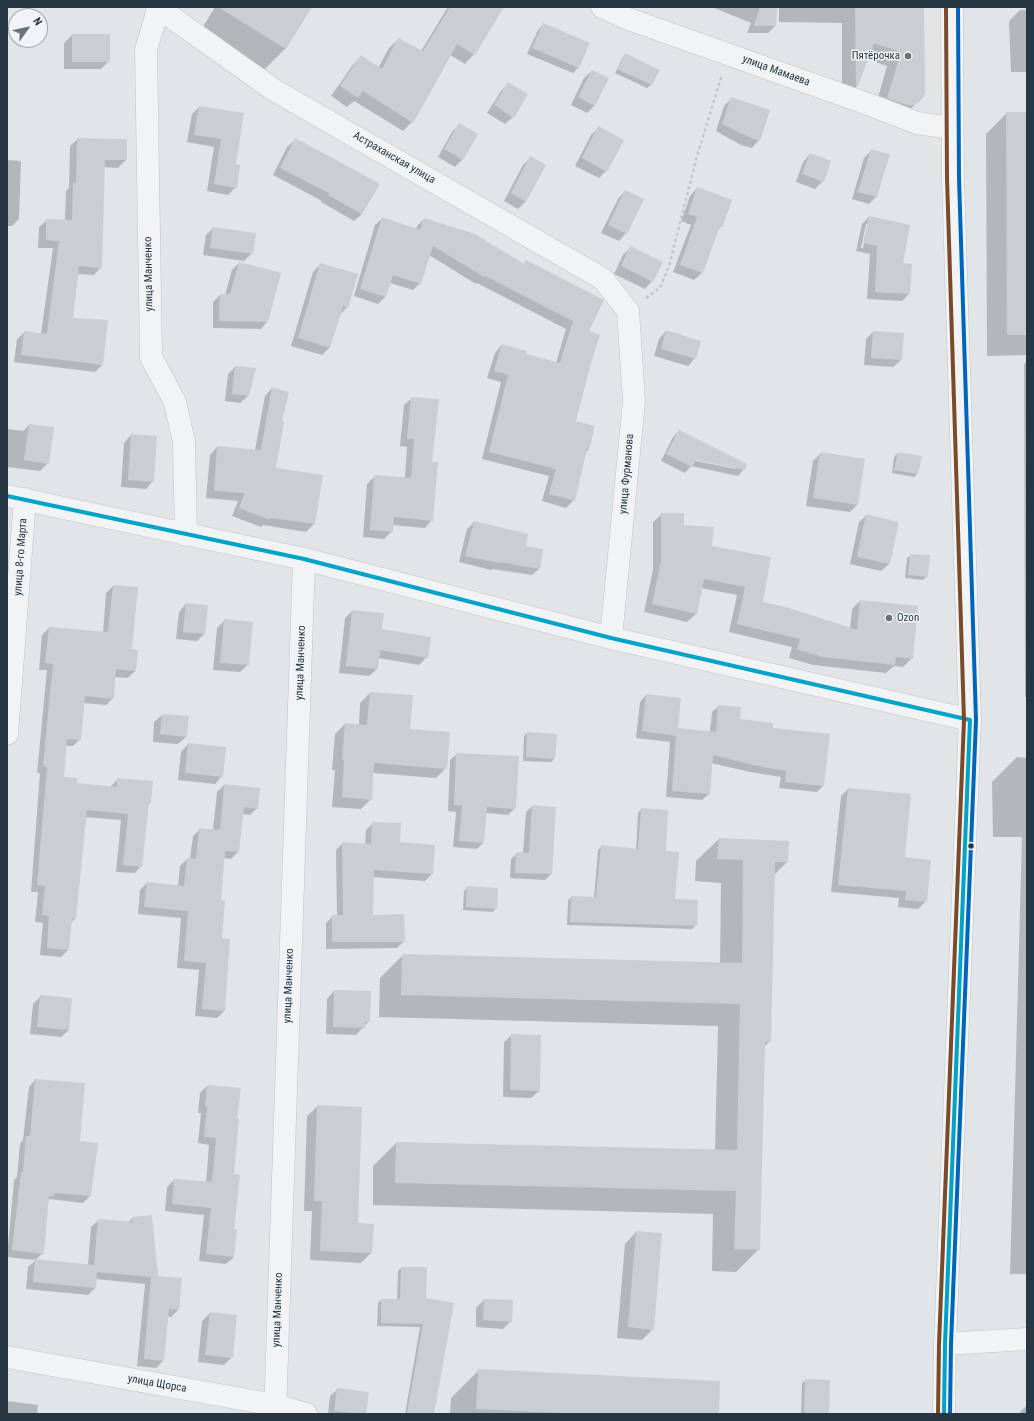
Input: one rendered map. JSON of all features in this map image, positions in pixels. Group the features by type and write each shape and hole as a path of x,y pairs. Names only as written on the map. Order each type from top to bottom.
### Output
{"street":[{"name":"улица Мамаева","path":"602,7 626,18 917,123 952,128"},
{"path":"944,1414 945,1344 970,720 952,128 952,7"},
{"name":"Астраханская улица","path":"157,8 274,90 603,279 628,311"},
{"name":"улица Манченко","path":"157,8 146,50 151,357 175,402 184,442 186,535"},
{"name":"улица Фурманова","path":"611,638 634,401 628,311"},
{"path":"16,498 304,559 611,638 970,720"},
{"name":"улица 8-го Марта","path":"7,734 16,498"},
{"name":"улица Манченко","path":"275,1409 304,559"},
{"path":"945,1344 1027,1340"},
{"name":"улица Щорса","path":"7,1357 306,1414"}],"path":[{"path":"628,311 660,288 669,266 697,156 728,54"}],"building":[{"path":"218,7 312,7 286,49"},
{"path":"450,7 504,7 475,55 457,44 413,123 363,91 358,98 340,86 361,55 382,69 398,38 423,51"},
{"path":"760,7 777,7 776,26 754,26"},
{"path":"855,7 924,7 925,94 918,103 907,105 887,98 901,52 874,43 858,86 856,86"},
{"path":"543,23 590,43 579,68 532,48"},
{"path":"72,34 110,34 110,62 72,62"},
{"path":"625,53 660,70 652,85 617,69"},
{"path":"592,70 609,78 595,106 578,97"},
{"path":"508,82 528,94 514,118 494,105"},
{"path":"731,97 770,110 760,141 722,124"},
{"path":"199,106 244,113 236,164 240,165 237,188 214,184 221,139 194,135"},
{"path":"1006,112 1027,112 1027,335 1007,335"},
{"path":"459,123 478,134 463,160 444,149"},
{"path":"598,126 624,140 607,172 582,158"},
{"path":"77,138 127,139 127,160 105,160 102,268 79,266 73,318 108,320 103,365 21,355 24,331 47,334 59,241 46,240 46,219 72,220 73,183 76,183"},
{"path":"295,138 380,184 362,214 328,195 329,193 280,168"},
{"path":"871,149 890,154 877,197 858,192"},
{"path":"810,153 831,161 824,182 802,174"},
{"path":"530,156 546,165 526,202 511,193"},
{"path":"697,187 732,200 723,226 720,226 703,273 680,265 697,217 688,214"},
{"path":"625,190 644,199 627,234 608,225"},
{"path":"869,216 910,225 903,263 912,264 910,294 875,292 877,246 863,243"},
{"path":"382,217 420,230 424,218 475,234 524,264 526,260 604,300 589,331 600,335 576,421 595,426 589,450 587,449 575,501 549,494 556,469 489,452 508,375 494,371 502,344 527,351 526,354 560,363 573,321 485,276 484,277 433,246 421,284 393,275 386,297 360,289"},
{"path":"213,227 256,233 253,254 210,248"},
{"path":"630,246 663,262 653,282 621,266"},
{"path":"239,262 281,273 268,322 219,321 220,294 230,294"},
{"path":"320,263 358,274 348,308 343,306 330,348 298,338"},
{"path":"666,330 701,341 696,359 661,349"},
{"path":"873,331 904,333 902,360 871,358"},
{"path":"235,366 256,368 249,396 232,394"},
{"path":"272,387 289,392 282,421 284,422 276,468 323,475 315,524 270,518 270,520 239,508 245,493 214,491 217,446 261,450"},
{"path":"411,397 439,399 432,462 438,462 433,521 394,517 393,532 370,530 374,475 411,478 414,439 407,439"},
{"path":"29,424 54,427 49,464 24,460"},
{"path":"679,430 747,464 745,470 696,460 692,467 666,454"},
{"path":"131,434 157,436 154,482 128,480"},
{"path":"820,452 865,459 858,505 813,498"},
{"path":"898,452 922,456 918,474 894,470"},
{"path":"661,513 684,513 684,525 714,527 712,546 771,557 763,602 786,607 857,630 860,600 918,606 913,659 896,657 895,665 822,657 797,649 800,639 737,624 745,587 704,579 697,614 652,604 661,561"},
{"path":"866,514 899,522 890,564 857,557"},
{"path":"474,521 528,534 526,546 543,549 540,569 465,556"},
{"path":"910,554 930,555 928,577 908,575"},
{"path":"113,585 138,587 132,649 138,650 136,671 116,669 114,699 85,696 81,740 67,739 64,777 77,778 77,783 117,787 117,778 153,781 142,867 123,865 128,814 87,810 76,919 72,918 69,950 47,948 49,916 42,915 45,886 37,885 47,767 43,766 53,664 45,663 49,627 108,632"},
{"path":"186,603 208,605 205,634 183,632"},
{"path":"352,610 384,613 382,629 431,637 428,658 380,650 378,669 346,666"},
{"path":"224,619 253,622 249,665 220,663"},
{"path":"370,692 413,695 410,729 450,732 447,769 374,763 372,800 342,797 344,760 342,760 345,723 367,725"},
{"path":"646,694 681,698 678,728 716,732 718,705 741,707 740,719 773,723 773,728 830,734 824,786 785,782 786,771 757,766 713,755 710,794 672,791 676,736 642,731"},
{"path":"162,714 189,716 187,737 160,734"},
{"path":"527,732 557,734 555,759 526,757"},
{"path":"188,743 226,747 223,777 185,773"},
{"path":"456,753 519,756 516,809 487,807 484,843 459,841 462,805 454,805"},
{"path":"224,784 260,788 258,809 244,807 239,852 225,851 221,900 225,901 222,938 230,939 225,1011 202,1009 206,963 184,961 188,911 144,907 147,882 184,886 187,858 196,859 199,828 220,830"},
{"path":"848,788 911,794 905,857 931,860 927,902 905,900 906,891 838,885"},
{"path":"532,805 556,807 552,874 515,873 516,852 529,853"},
{"path":"641,808 668,810 666,851 679,852 675,899 698,900 697,926 570,922 571,896 596,897 601,845 638,849"},
{"path":"372,822 401,823 400,842 435,845 433,874 374,870 373,915 404,914 405,942 332,942 332,915 343,915 342,842 371,844"},
{"path":"719,838 789,841 788,862 775,862 771,1042 765,1042 760,1250 734,1249 736,1191 395,1183 396,1142 737,1150 740,1004 401,995 402,954 742,963 743,860 717,859"},
{"path":"467,886 498,888 497,909 466,907"},
{"path":"334,990 371,991 370,1022 365,1022 365,1028 333,1027"},
{"path":"40,995 72,998 69,1030 37,1027"},
{"path":"511,1034 541,1035 540,1091 510,1090"},
{"path":"35,1079 85,1083 80,1141 98,1143 91,1196 54,1193 54,1196 49,1196 44,1254 12,1250 21,1172 23,1172 26,1136 30,1136"},
{"path":"207,1085 241,1088 237,1118 239,1118 234,1174 240,1175 234,1229 237,1229 234,1257 206,1254 211,1208 172,1204 174,1179 212,1182 216,1138 204,1137 207,1107 205,1106"},
{"path":"317,1105 362,1107 358,1223 374,1224 372,1253 320,1251 322,1201 314,1201"},
{"path":"152,1215 158,1276 182,1278 179,1310 169,1309 164,1361 144,1359 151,1277 97,1272 96,1288 33,1282 35,1259 94,1265 98,1219 133,1222 132,1217"},
{"path":"636,1231 662,1233 654,1330 628,1327"},
{"path":"401,1267 427,1267 426,1298 454,1303 434,1414 407,1414 423,1324 381,1323 381,1299 400,1299"},
{"path":"484,1299 513,1300 512,1322 483,1320"},
{"path":"210,1312 237,1315 233,1358 205,1355"},
{"path":"478,1369 720,1381 719,1414 584,1414 476,1409"},
{"path":"805,1379 830,1380 829,1414 804,1414"},
{"path":"337,1388 369,1392 366,1414 334,1411"}],"transit line":[{"path":"938,1414 939,1344 964,720 947,178 946,7"},
{"path":"950,1414 951,1344 976,720 959,178 958,7"},
{"path":"7,496 304,559 611,638 970,720 945,1344 944,1414"}],"place":[{"name":"Пятёрочка","path":"908,56"},
{"name":"Ozon","path":"889,618"}]}
